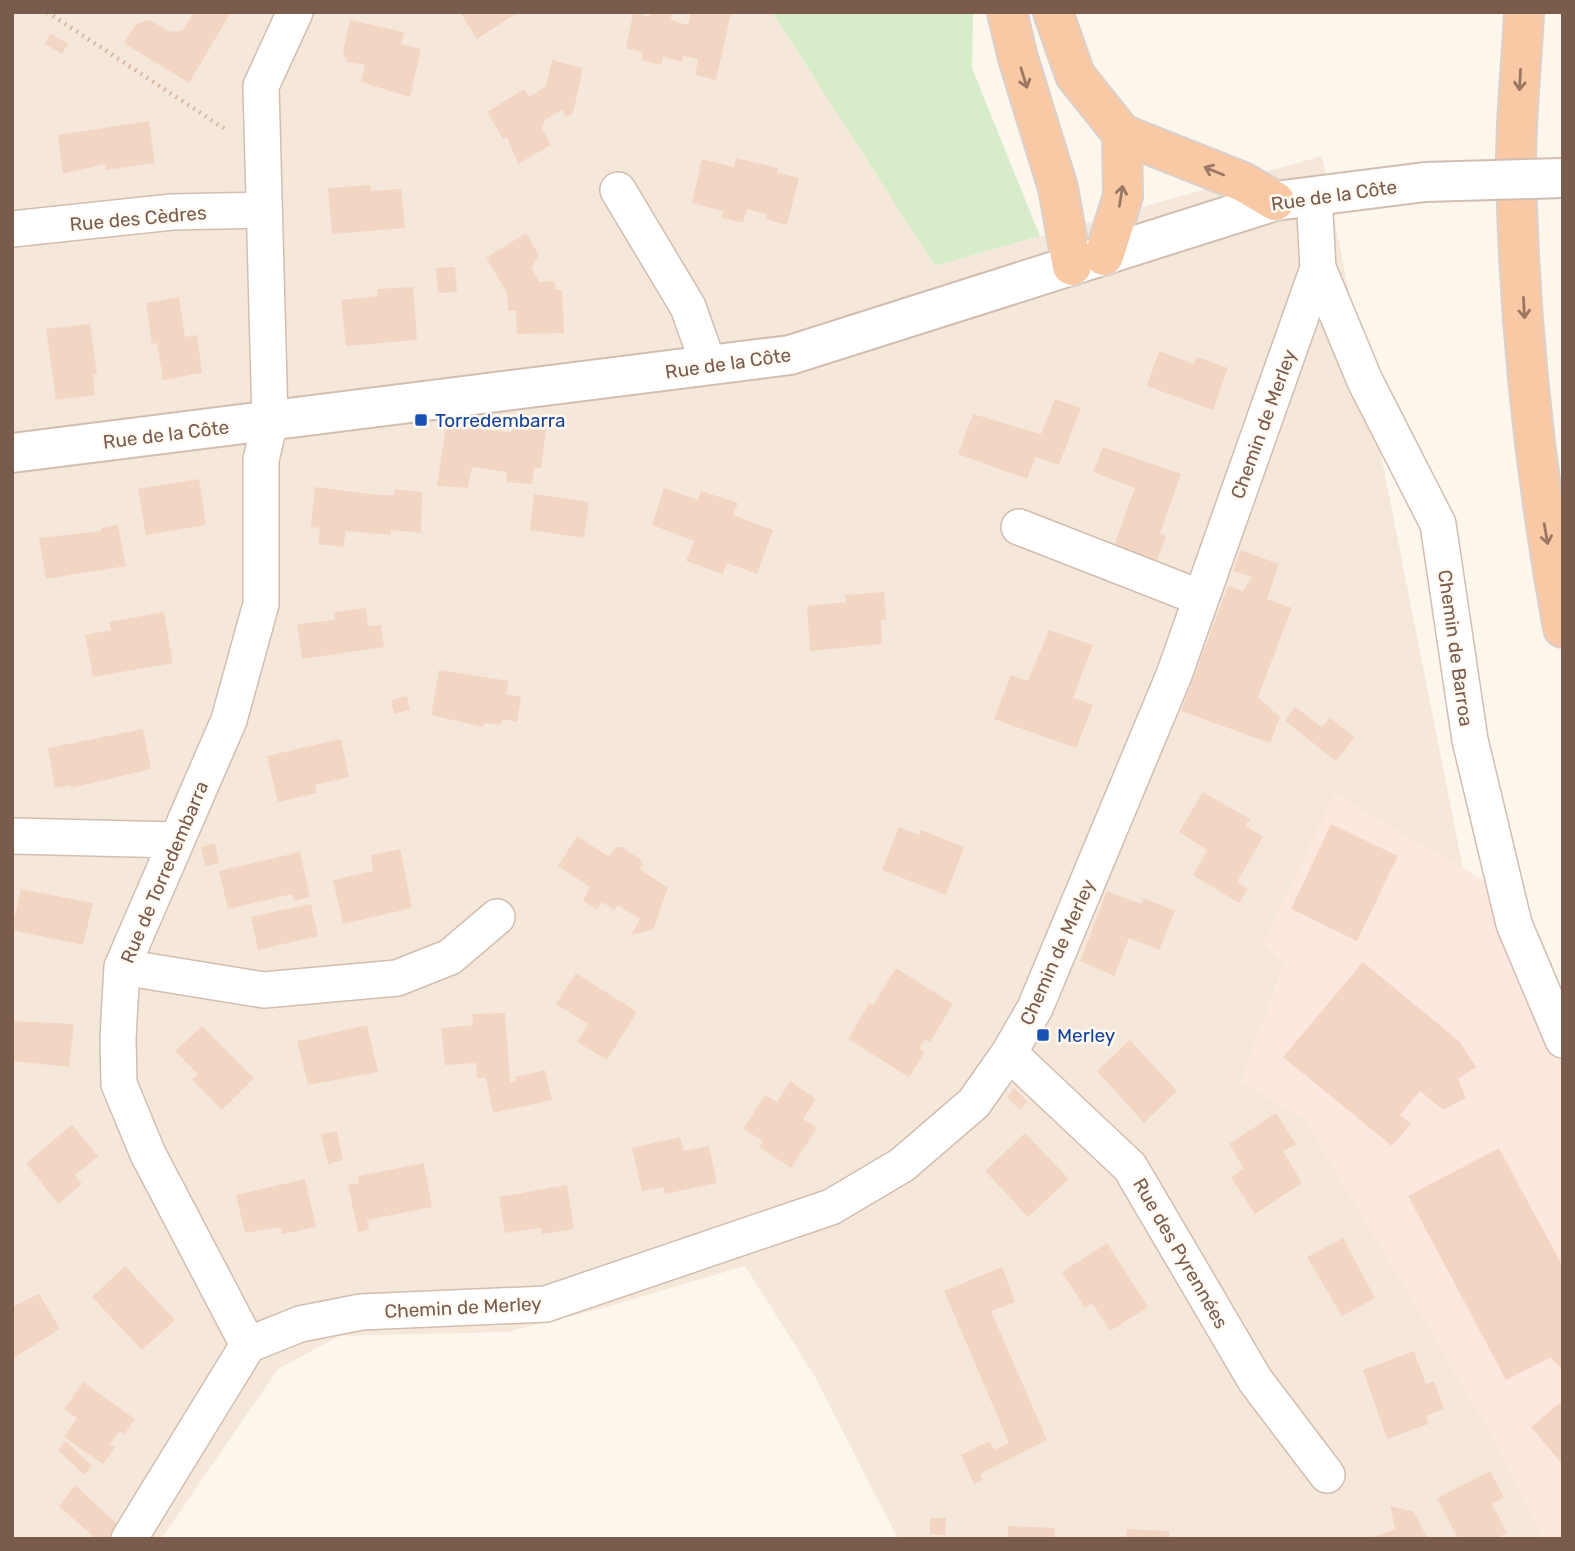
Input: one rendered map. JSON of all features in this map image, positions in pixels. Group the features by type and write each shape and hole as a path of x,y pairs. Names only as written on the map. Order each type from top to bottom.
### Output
{"highway":[{"path":"1007,12 1018,58 1058,188 1088,261"},
{"path":"1053,12 1076,75 1122,134 1243,182 1275,201"},
{"path":"1524,12 1516,160 1527,365 1539,489 1563,628"},
{"path":"1088,261 1122,196 1122,134"}],"street":[{"path":"270,421 261,86 295,12"},
{"name":"Rue de la Côte","path":"12,453 790,355 1275,201 1425,182 1563,178"},
{"path":"618,190 688,307 709,366"},
{"name":"Chemin de Merley","path":"248,1345 300,1324 360,1312 546,1304 831,1207 902,1165 974,1103 1009,1053 1035,1008 1174,675 1318,268 1314,196"},
{"name":"Rue des Cèdres","path":"12,229 172,212 264,210"},
{"name":"Chemin de Barroa","path":"1318,268 1365,381 1438,524 1470,740 1482,792 1514,923 1563,1040"},
{"name":"Rue de Torredembarra","path":"248,1345 148,1154 119,1084 122,967 229,720 261,604 261,460 270,421"},
{"path":"1018,527 1201,598"},
{"path":"12,836 176,840"},
{"path":"122,967 264,990 397,978 450,957 497,918"},
{"name":"Rue des Pyrennées","path":"1009,1053 1130,1167 1255,1380 1327,1475"},
{"path":"129,1539 248,1345"}],"path":[{"path":"47,12 263,153"}],"shaded area":[{"path":"12,12 772,12 935,266 1322,156 1463,869 1334,794 1284,964 1241,1082 1305,1119 1490,1431 1544,1539 898,1539 815,1377 745,1266 603,1308 507,1332 339,1336 278,1369 161,1539 12,1539"},
{"path":"1334,794 1492,885 1563,1041 1563,1539 1544,1539 1490,1431 1305,1119 1241,1082 1284,965 1263,944"}],"green space":[{"path":"772,12 973,12 972,68 1040,236 935,266"}],"building":[{"path":"194,12 231,12 189,83 124,43 136,24 150,20 170,32 183,30"},
{"path":"460,12 512,12 514,15 477,39"},
{"path":"651,12 672,15 670,20 688,25 691,12 731,14 716,80 695,75 698,59 683,56 682,62 663,57 661,65 641,60 643,52 626,48 633,13 650,17"},
{"path":"350,20 404,32 401,44 421,49 410,97 361,82 365,65 347,62 343,52"},
{"path":"50,33 68,44 62,54 45,44"},
{"path":"552,60 583,68 573,113 566,117 562,110 545,120 542,128 551,145 518,164 507,137 503,139 487,112 524,89 529,97 546,86"},
{"path":"149,121 155,163 106,170 105,164 63,174 58,135"},
{"path":"736,158 778,168 777,173 799,178 787,225 765,219 767,214 747,209 743,223 722,218 723,211 692,203 702,159 734,167"},
{"path":"370,185 371,191 401,189 405,228 332,234 328,188"},
{"path":"526,233 539,255 532,268 539,282 555,281 555,290 562,290 564,333 517,334 516,311 508,311 507,292 486,258"},
{"path":"455,267 457,292 438,293 436,268"},
{"path":"413,287 417,340 346,346 341,300 378,296 377,289"},
{"path":"179,297 185,337 197,335 202,373 163,380 157,343 152,344 146,303"},
{"path":"90,324 97,374 93,375 95,395 56,400 46,329"},
{"path":"1159,351 1194,364 1197,357 1228,368 1213,410 1147,386"},
{"path":"1055,399 1081,408 1059,465 1036,457 1027,479 958,454 973,414 1041,434"},
{"path":"547,423 541,468 534,468 532,484 506,482 507,472 472,467 468,488 437,486 446,426 511,432 513,425"},
{"path":"1103,447 1181,474 1160,533 1166,536 1156,564 1113,548 1135,488 1093,472"},
{"path":"199,479 206,525 146,535 138,489"},
{"path":"315,487 378,495 394,495 395,489 422,492 421,533 391,530 390,535 346,531 343,547 318,544 320,528 311,527"},
{"path":"664,488 698,500 701,491 738,503 733,515 773,530 757,574 727,563 723,574 686,561 694,541 652,525"},
{"path":"534,494 589,502 584,538 530,530"},
{"path":"118,525 126,566 46,579 39,538 101,531 101,528"},
{"path":"1241,550 1279,564 1267,599 1292,608 1258,697 1280,717 1270,743 1181,711 1228,586 1243,591 1252,577 1233,571"},
{"path":"884,592 886,619 881,620 882,644 810,651 807,606 846,602 845,595"},
{"path":"366,608 368,626 381,625 384,647 302,659 297,624 335,620 334,612"},
{"path":"164,612 173,663 93,677 85,635 111,630 109,622"},
{"path":"1049,630 1093,645 1073,698 1093,705 1076,748 994,719 1011,675 1028,681"},
{"path":"439,670 509,681 506,694 521,697 517,722 502,719 501,725 484,723 483,727 431,715"},
{"path":"407,696 410,710 394,714 391,700"},
{"path":"1295,707 1322,727 1330,718 1355,737 1336,761 1285,721"},
{"path":"143,729 151,769 71,788 71,785 55,788 48,748"},
{"path":"341,739 349,777 315,785 317,793 278,802 267,756"},
{"path":"1203,792 1250,819 1246,826 1263,837 1237,882 1248,889 1239,903 1193,875 1207,850 1179,832"},
{"path":"1331,824 1398,856 1357,941 1291,909"},
{"path":"899,827 919,835 921,830 964,847 946,895 882,870"},
{"path":"577,836 609,857 616,847 622,847 640,859 643,864 640,869 668,888 653,930 631,935 640,919 618,905 614,910 602,902 597,910 583,900 590,887 558,866"},
{"path":"215,843 219,863 205,866 201,847"},
{"path":"400,849 412,908 343,924 333,880 373,871 371,855"},
{"path":"300,852 310,897 294,901 292,894 228,909 219,871"},
{"path":"21,889 93,903 83,945 12,930"},
{"path":"1107,891 1141,904 1144,898 1175,911 1159,950 1129,938 1114,976 1080,961"},
{"path":"311,904 318,936 258,950 251,917"},
{"path":"1363,962 1460,1042 1476,1067 1458,1079 1466,1098 1443,1110 1420,1091 1400,1115 1411,1124 1392,1146 1283,1057"},
{"path":"896,968 953,1004 930,1042 925,1039 919,1048 925,1052 909,1077 848,1039 869,1003 873,1005"},
{"path":"576,973 637,1012 607,1060 577,1042 588,1024 556,1004"},
{"path":"505,1013 510,1082 515,1081 515,1077 545,1070 552,1100 493,1113 486,1078 477,1078 476,1063 445,1065 441,1028 473,1025 472,1014"},
{"path":"12,1021 74,1024 69,1067 12,1061"},
{"path":"367,1025 378,1072 308,1085 297,1041"},
{"path":"202,1026 254,1078 222,1110 192,1080 198,1074 175,1051"},
{"path":"1130,1040 1177,1091 1144,1123 1097,1071"},
{"path":"790,1081 816,1099 803,1119 817,1128 791,1168 759,1147 763,1141 743,1129 765,1095 777,1102"},
{"path":"1014,1088 1028,1102 1020,1110 1007,1097"},
{"path":"1276,1113 1296,1144 1283,1151 1302,1183 1255,1214 1231,1177 1244,1169 1229,1144"},
{"path":"72,1125 98,1156 75,1175 82,1184 58,1204 26,1163"},
{"path":"337,1131 343,1160 328,1164 321,1134"},
{"path":"1025,1133 1069,1179 1028,1217 985,1171"},
{"path":"680,1137 684,1151 709,1146 717,1183 665,1194 664,1187 642,1191 632,1148"},
{"path":"1499,1148 1563,1267 1563,1371 1551,1357 1506,1380 1408,1196"},
{"path":"424,1163 432,1207 367,1220 369,1230 358,1232 348,1185 359,1183 358,1176"},
{"path":"305,1179 316,1227 282,1234 280,1227 245,1233 236,1195"},
{"path":"567,1185 574,1229 542,1234 541,1228 505,1233 499,1197"},
{"path":"1343,1238 1375,1298 1342,1316 1307,1257"},
{"path":"1107,1243 1148,1307 1110,1331 1092,1303 1085,1308 1062,1272"},
{"path":"125,1266 175,1320 142,1350 92,1297"},
{"path":"1002,1267 1015,1302 991,1311 1047,1440 980,1474 983,1480 974,1484 961,1455 990,1441 994,1450 1009,1443 944,1291"},
{"path":"39,1294 60,1329 12,1359 12,1307"},
{"path":"1414,1351 1426,1384 1434,1381 1444,1409 1426,1416 1428,1424 1387,1439 1363,1370"},
{"path":"83,1382 135,1419 124,1435 119,1431 110,1444 115,1447 103,1464 64,1437 77,1418 64,1409"},
{"path":"1563,1400 1563,1465 1531,1427"},
{"path":"66,1441 92,1466 84,1475 58,1450"},
{"path":"1490,1471 1504,1497 1492,1504 1507,1533 1495,1539 1458,1539 1437,1498"},
{"path":"75,1485 117,1524 107,1539 96,1539 59,1506"},
{"path":"1390,1506 1414,1512 1428,1539 1368,1539 1395,1529"},
{"path":"930,1518 946,1518 945,1535 930,1534"},
{"path":"1008,1526 1055,1528 1054,1539 1008,1539"},
{"path":"1127,1529 1169,1531 1169,1539 1126,1539"}],"place":[{"name":"Torredembarra","path":"421,420"},
{"name":"Merley","path":"1043,1035"}]}
